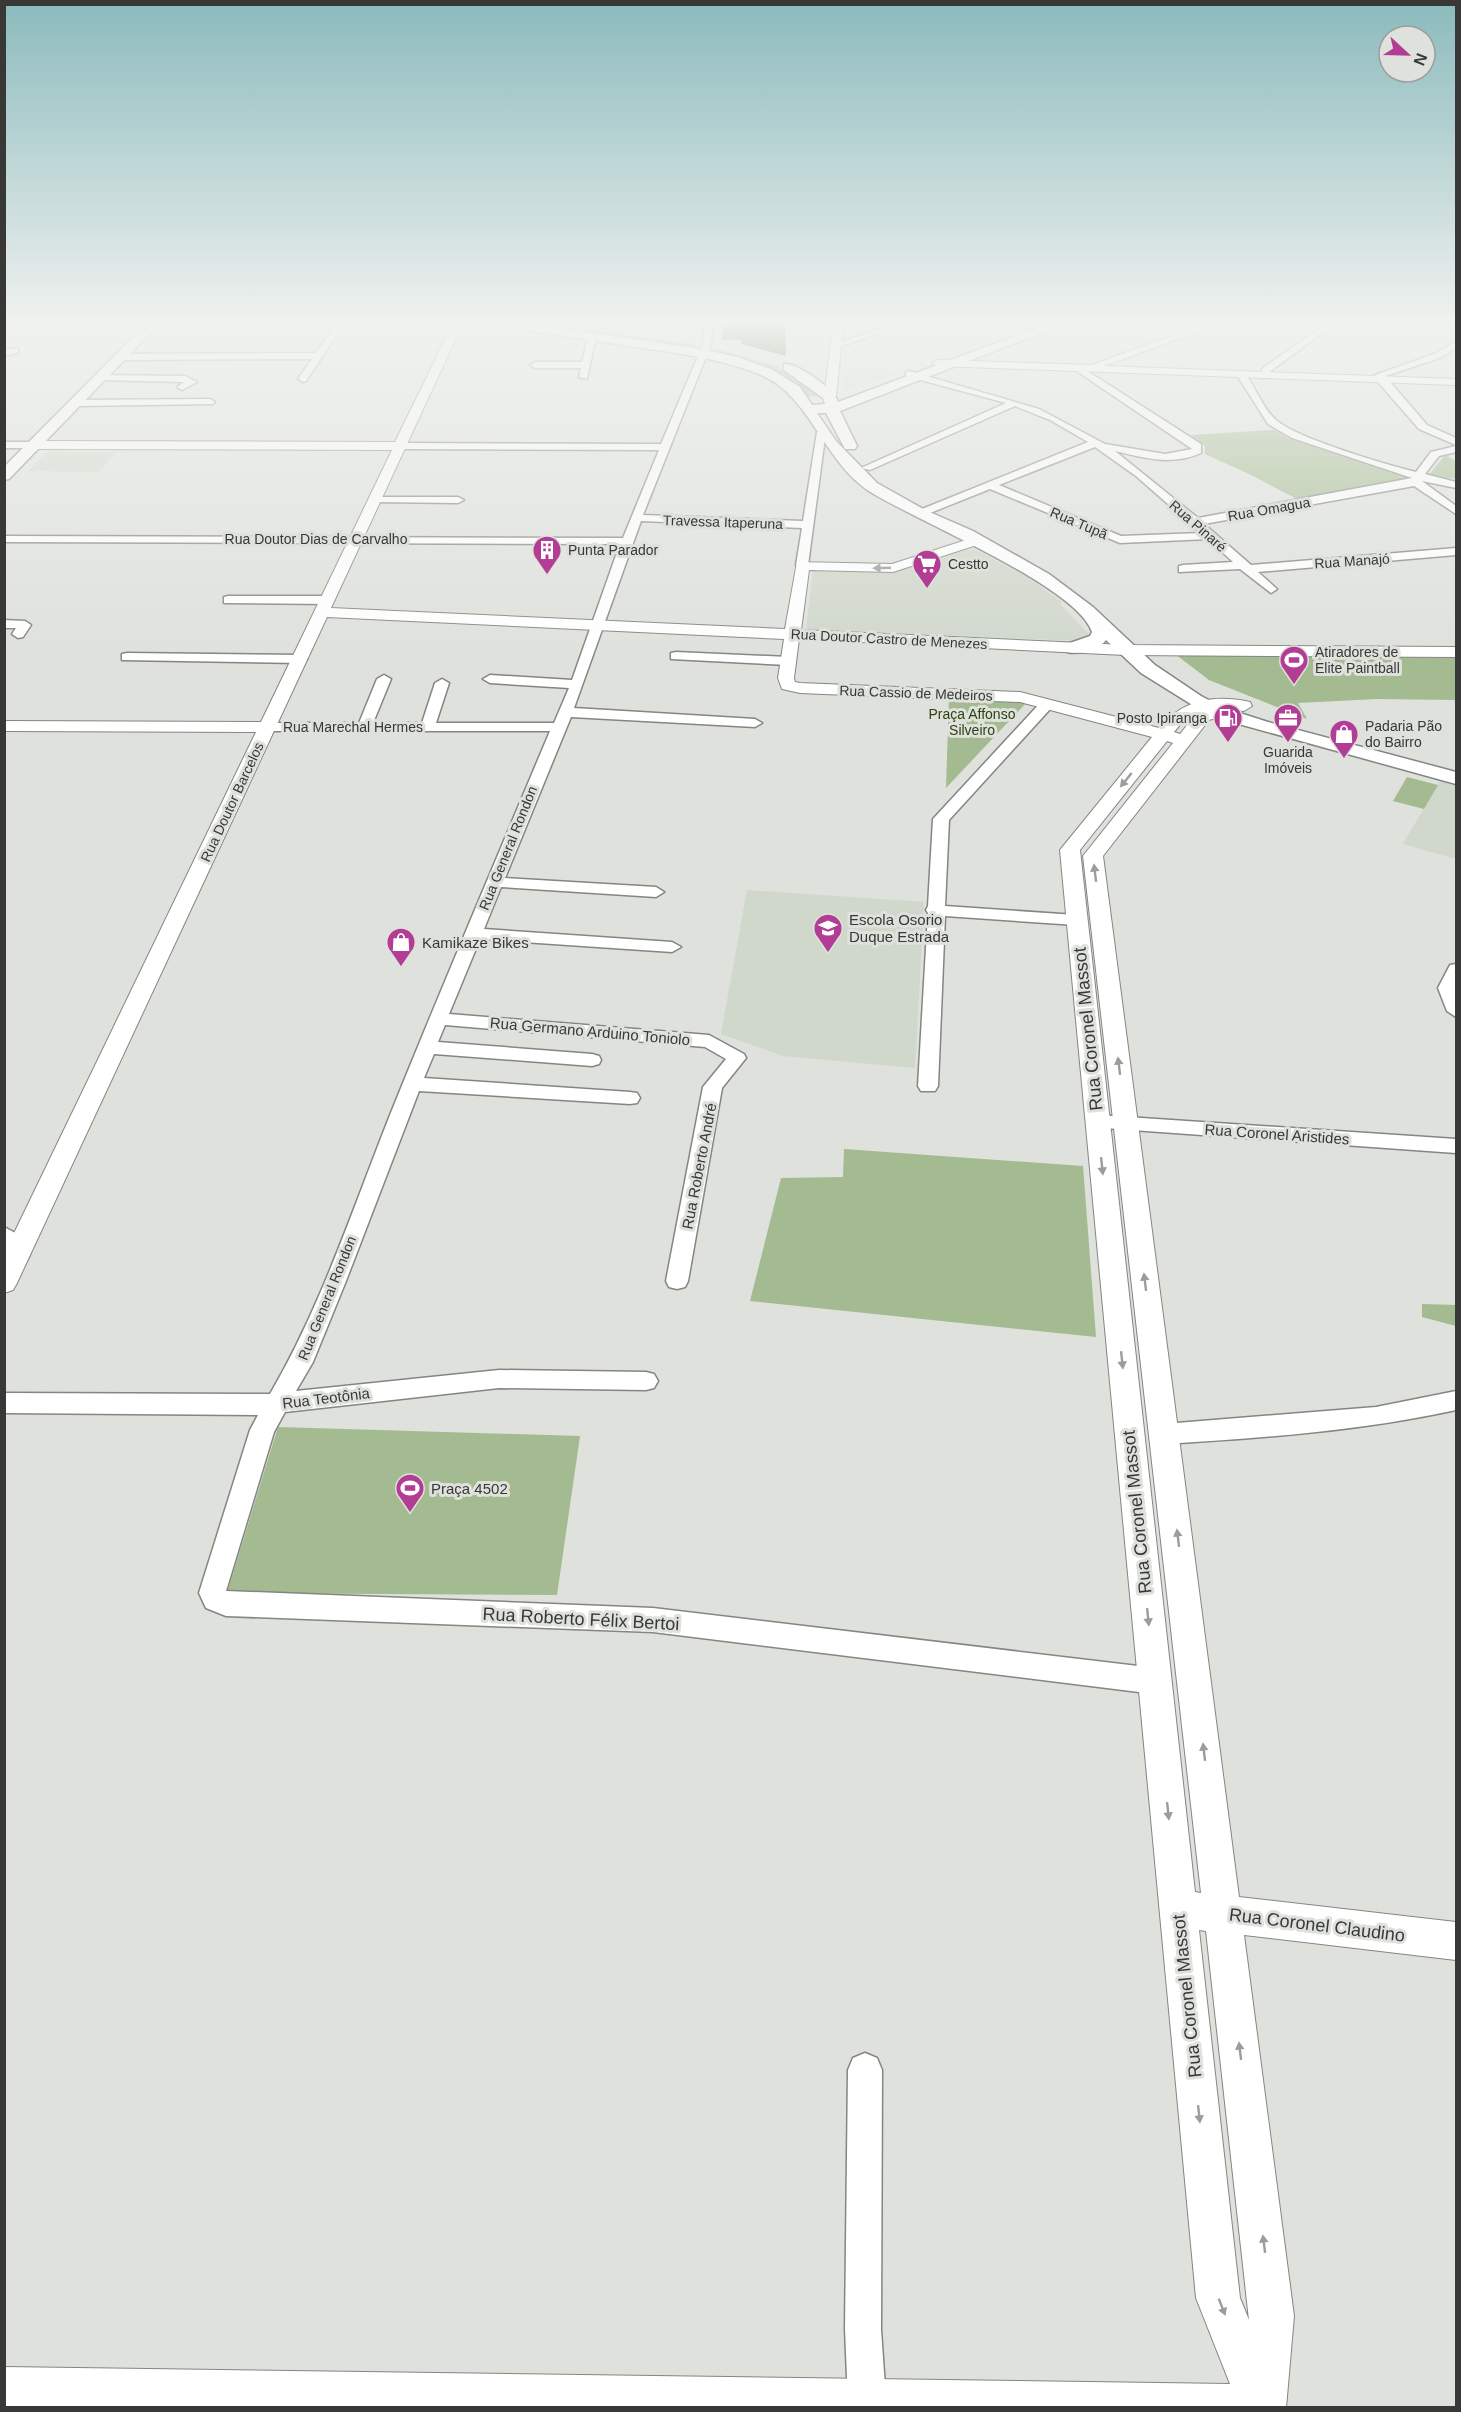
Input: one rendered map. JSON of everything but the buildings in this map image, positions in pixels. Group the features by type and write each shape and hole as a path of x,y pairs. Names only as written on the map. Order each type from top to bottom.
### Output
{"main road":[{"path":"4,476 47,434"},
{"path":"828,434 872,486 920,513 978,540 1043,578 1134,650 1210,693 1298,724 1456,766"},
{"path":"818,455 834,441 834,434"},
{"path":"834,441 886,486 926,511 1040,565 1080,592 1134,650"},
{"path":"978,540 1001,546"},
{"path":"1074,648 1098,640 1101,632 1098,623"},
{"path":"1165,668 1210,708 1261,726 1456,778"}],"street":[{"name":"Rua Doutor Barcelos","path":"4,1283 20,1254 407,434"},
{"name":"Rua General Rondon","path":"279,1403 301,1362 473,933 577,684 627,542 669,434"},
{"path":"866,468 945,434"},
{"name":"Rua Pinaré","path":"1080,434 1119,457 1271,589"},
{"path":"926,511 1095,443 1163,457 1181,456 1197,451 1197,446 1178,434"},
{"path":"1292,434 1417,479 1456,485"},
{"path":"1437,434 1456,442"},
{"path":"676,656 788,661 818,455 834,441"},
{"path":"4,446 664,447"},
{"path":"1417,479 1435,454 1456,449"},
{"path":"1417,479 1456,511"},
{"name":"Rua Omagua","path":"1194,522 1417,479"},
{"name":"Rua Tupã","path":"991,486 1120,540 1208,536"},
{"path":"376,500 458,500"},
{"name":"Travessa Itaperuna","path":"638,518 808,525"},
{"name":"Rua Doutor Dias de Carvalho","path":"4,539 627,542"},
{"path":"802,565 893,568 978,540"},
{"name":"Rua Manajó","path":"1183,569 1245,567 1456,552"},
{"path":"228,600 326,606"},
{"name":"Rua Doutor Castro de Menezes","path":"326,606 598,624 1134,650 1165,668 1456,652"},
{"path":"4,624 25,625 18,634"},
{"path":"127,657 300,659"},
{"name":"Rua Cassio de Medeiros","path":"788,661 788,685 800,688 1020,697 1184,740"},
{"path":"1165,668 1180,704 1178,716"},
{"path":"364,726 384,679"},
{"path":"490,679 577,684"},
{"path":"428,727 442,683"},
{"name":"Rua Coronel Massot","path":"1244,706 1221,703 1178,716 1070,850 1076,920 1164,1434 1224,1914 1272,2316 1263,2407"},
{"path":"928,1086 934,910 941,819 1047,704"},
{"name":"Rua Coronel Massot","path":"1210,708 1093,856 1111,1123 1155,1681 1218,2298 1263,2407"},
{"name":"Rua Marechal Hermes","path":"4,726 428,727 562,720 755,723"},
{"path":"494,882 656,892"},
{"path":"934,910 1076,920"},
{"path":"473,933 672,947"},
{"path":"1456,969 1447,988 1456,1011"},
{"name":"Rua Germano Arduino Toniolo","path":"438,1019 709,1041 737,1058"},
{"path":"427,1047 592,1060"},
{"name":"Rua Roberto André","path":"677,1281 713,1087 737,1058"},
{"path":"412,1084 630,1098"},
{"name":"Rua Coronel Aristides","path":"1111,1123 1456,1146"},
{"path":"4,1235 13,1242 20,1254"},
{"name":"Rua Teotônia","path":"4,1403 257,1405 499,1379 646,1381"},
{"path":"1164,1434 1265,1428 1376,1417 1456,1401"},
{"name":"Rua Roberto Félix Bertoi","path":"279,1403 262,1430 214,1586 212,1593 220,1602 653,1620 1155,1681"},
{"name":"Rua Coronel Claudino","path":"1178,1909 1456,1941"},
{"path":"865,2070 863,2329 867,2402"},
{"path":"4,2390 779,2404 867,2402 1263,2407"}],"shaded area":[{"path":"47,452 116,452 98,472 28,471"},
{"name":"Cestto","path":"969,549 976,550 1027,577 1062,602 1060,604 1089,634 1078,641 806,629 813,569 895,571"},
{"path":"1440,781 1456,786 1456,859 1403,844"},
{"name":"Escola Osorio Duque Estrada","path":"747,890 924,902 915,1068 783,1056 721,1034"}],"green space":[{"path":"1280,434 1290,439 1407,478 1297,499 1205,454 1205,446 1191,435"},
{"path":"1445,455 1456,461 1456,479 1428,476"},
{"name":"Atiradores de Elite Paintball","path":"1175,654 1456,658 1456,700 1377,699 1298,703 1307,719 1209,680"},
{"name":"Praça Affonso Silveiro","path":"949,697 1027,702 946,788"},
{"path":"1407,777 1438,785 1424,809 1393,801"},
{"path":"844,1149 1083,1166 1096,1337 750,1301 781,1178 843,1177"},
{"path":"1422,1304 1456,1305 1456,1326 1422,1317"},
{"name":"Praça 4502","path":"278,1427 580,1436 557,1595 227,1593"}],"place":[{"name":"Punta Parador","path":"547,576"},
{"name":"Cestto","path":"927,590"},
{"name":"Atiradores de Elite Paintball","path":"1294,686"},
{"name":"Posto Ipiranga","path":"1228,744"},
{"name":"Guarida Imóveis","path":"1288,744"},
{"name":"Padaria Pão do Bairro","path":"1344,760"},
{"name":"Escola Osorio Duque Estrada","path":"828,954"},
{"name":"Kamikaze Bikes","path":"401,968"},
{"name":"Praça 4502","path":"410,1514"}]}
